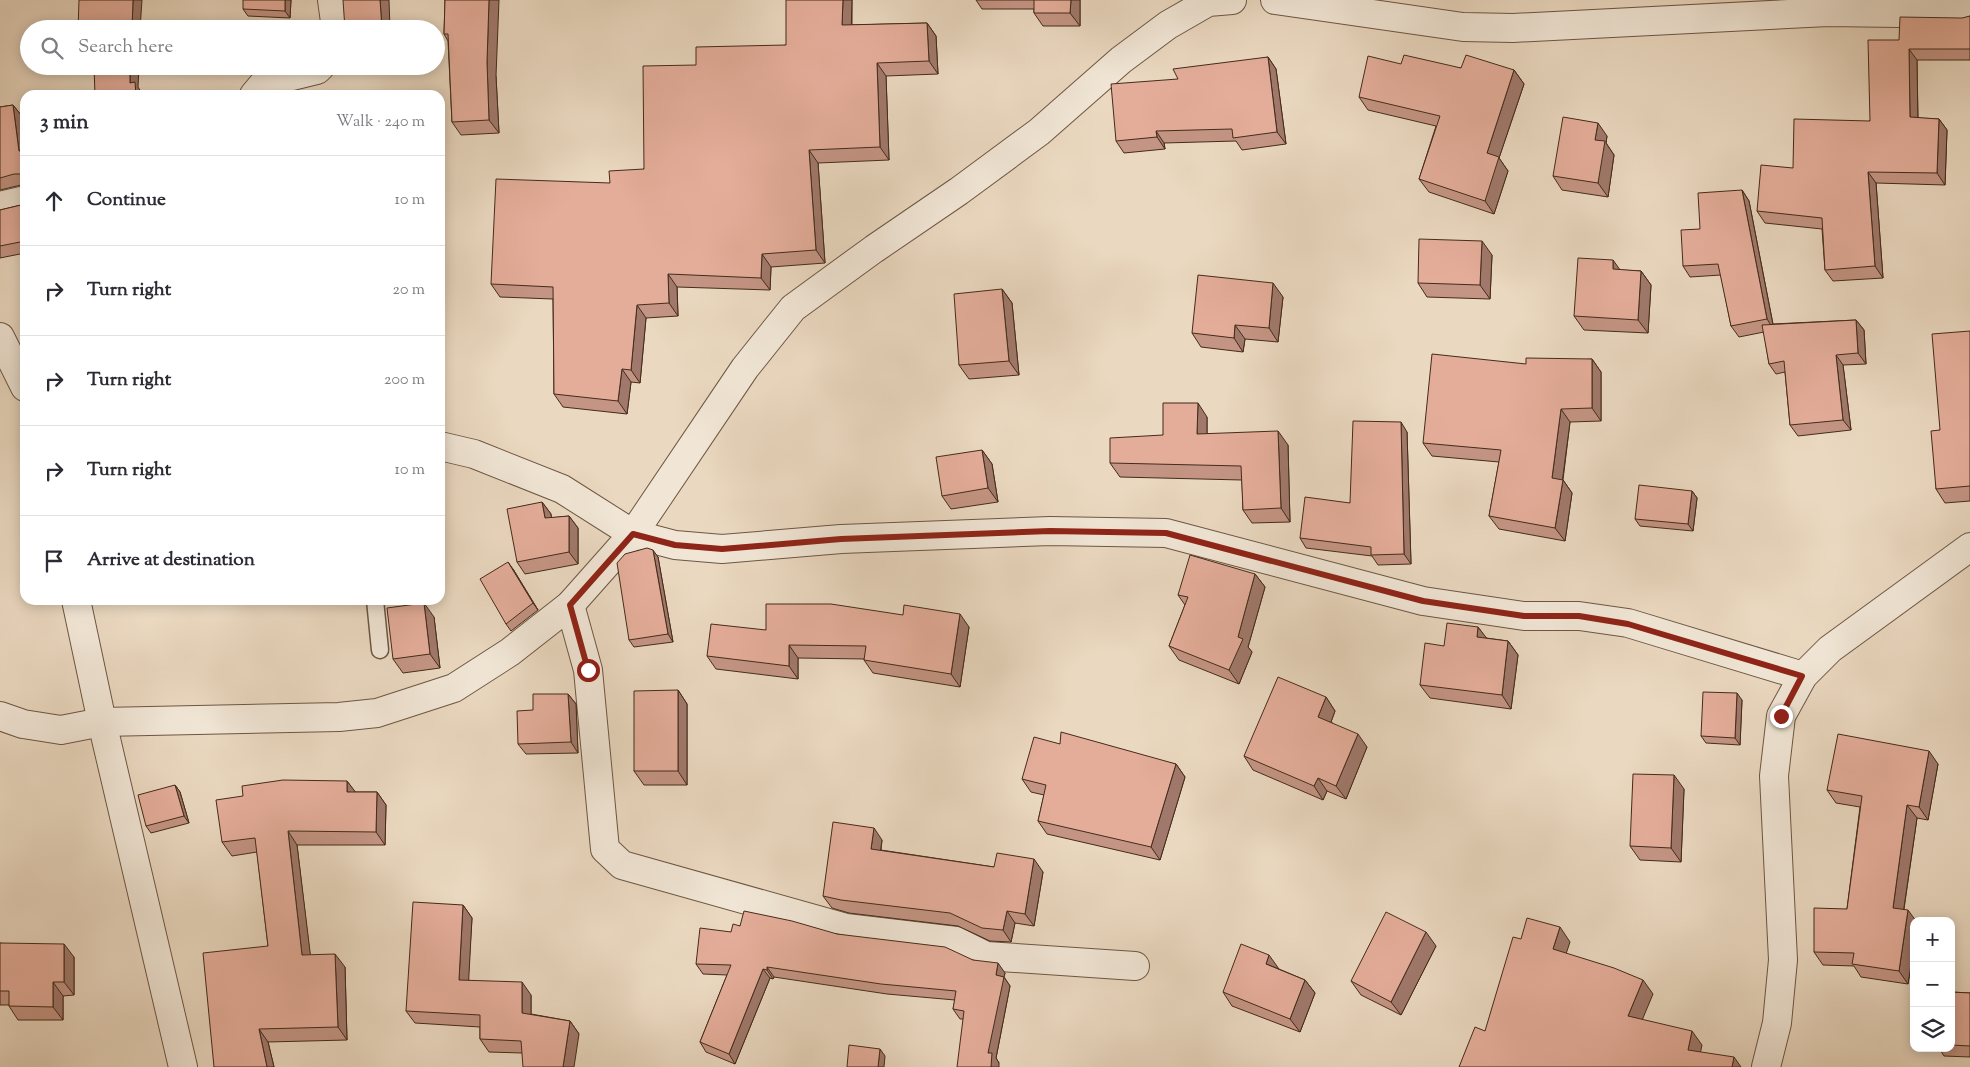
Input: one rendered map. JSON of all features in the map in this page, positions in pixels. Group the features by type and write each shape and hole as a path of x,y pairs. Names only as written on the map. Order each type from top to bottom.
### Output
{"street":[{"path":"332,0 335,20"},
{"path":"1275,0 1463,27 1513,28 1828,12 1970,14"},
{"path":"0,716 23,724 61,730 102,722 339,717 377,714 454,688 510,652 570,605 633,534 745,368 793,308 874,249 959,192 1031,138 1120,60 1168,25 1216,1"},
{"path":"258,90 264,83 297,75"},
{"path":"0,206 20,201"},
{"path":"0,336 20,341"},
{"path":"0,336 20,377"},
{"path":"445,447 474,454 562,489 633,534 675,545 722,549 841,539 1050,531 1166,533 1423,601 1524,616 1579,616 1628,624 1802,676"},
{"path":"1766,1067 1777,1023 1783,960 1774,776 1781,716 1802,676 1830,649 1970,546"},
{"path":"77,605 102,722 183,1067"},
{"path":"570,605 588,670 605,849 622,865 846,928 956,941 986,956 1135,966"}],"lane":[{"path":"375,605 380,650"}],"building":[{"path":"79,0 133,0 132,20 78,20"},
{"path":"243,0 285,0 285,11 243,9"},
{"path":"343,0 380,0 381,20 344,20"},
{"path":"445,0 489,0 487,62 489,120 452,122 448,34 445,34"},
{"path":"786,0 843,0 842,25 927,23 929,61 877,63 880,147 809,150 816,250 762,254 761,278 668,274 669,303 637,305 631,370 622,369 618,401 554,394 553,287 491,284 496,179 610,183 609,171 644,169 643,66 696,65 696,47 786,45"},
{"path":"1034,0 1071,0 1070,13 1034,13"},
{"path":"1970,16 1970,49 1909,49 1910,117 1939,119 1937,173 1868,172 1875,266 1825,270 1822,218 1757,211 1761,165 1793,168 1794,119 1870,121 1868,40 1899,40 1900,17 1962,18"},
{"path":"1404,55 1461,68 1466,55 1514,70 1487,153 1499,157 1485,201 1419,179 1440,116 1359,97 1368,56 1401,64"},
{"path":"1268,57 1277,132 1233,138 1232,129 1156,131 1157,137 1116,141 1111,84 1178,79 1173,69"},
{"path":"94,75 130,75 130,83 135,82 136,90 95,90"},
{"path":"13,105 20,151 20,174 0,178 0,107"},
{"path":"1563,117 1598,123 1595,140 1605,141 1598,183 1553,176"},
{"path":"1742,190 1767,319 1731,326 1718,264 1683,266 1681,230 1700,229 1698,193"},
{"path":"20,205 20,242 0,246 0,210"},
{"path":"1419,239 1482,241 1480,285 1418,283"},
{"path":"1578,258 1613,260 1613,269 1641,271 1638,320 1574,316"},
{"path":"1198,275 1273,283 1269,328 1235,325 1234,338 1192,333"},
{"path":"1002,289 1009,361 959,365 954,294"},
{"path":"1856,320 1858,353 1836,355 1843,420 1790,425 1784,361 1769,364 1762,325"},
{"path":"1970,331 1970,486 1936,489 1931,431 1940,430 1932,334"},
{"path":"1432,354 1526,364 1526,358 1592,359 1592,408 1561,409 1552,478 1563,480 1555,528 1489,516 1501,450 1423,443"},
{"path":"1163,403 1198,403 1197,434 1278,431 1281,508 1243,510 1241,466 1110,463 1110,438 1163,435"},
{"path":"1353,421 1401,422 1404,554 1371,555 1371,547 1300,538 1305,497 1350,503"},
{"path":"982,450 988,488 942,496 936,457"},
{"path":"1639,485 1692,491 1688,524 1635,519"},
{"path":"542,502 545,518 569,516 569,552 517,562 507,509"},
{"path":"647,548 653,550 668,634 629,640 617,563 625,554"},
{"path":"1190,555 1255,574 1238,637 1243,639 1229,670 1169,646 1188,597 1178,595"},
{"path":"508,562 533,603 506,624 480,579"},
{"path":"766,604 831,604 903,615 904,605 960,614 951,674 864,660 866,646 789,645 789,666 707,656 711,624 766,630"},
{"path":"424,605 430,654 393,659 387,608"},
{"path":"1447,623 1478,627 1477,637 1508,641 1502,695 1420,685 1425,643 1444,646"},
{"path":"1278,677 1326,697 1318,717 1358,734 1336,786 1318,778 1314,786 1244,756"},
{"path":"678,690 678,771 634,771 634,691"},
{"path":"1703,692 1737,693 1735,738 1701,736"},
{"path":"533,694 568,694 571,742 518,744 517,711 533,710"},
{"path":"1061,732 1176,764 1151,847 1038,821 1046,785 1022,779 1034,737 1060,744"},
{"path":"1838,734 1929,751 1919,807 1907,805 1893,908 1908,910 1899,971 1852,964 1854,953 1814,952 1814,908 1847,909 1862,796 1827,790"},
{"path":"1633,774 1674,775 1671,848 1630,846"},
{"path":"283,780 347,781 347,792 377,792 376,832 288,831 302,955 335,954 338,1027 259,1029 267,1067 214,1067 203,953 268,946 255,838 222,842 216,800 243,796 242,786"},
{"path":"175,785 184,816 146,826 138,795"},
{"path":"833,822 874,828 871,849 994,867 997,853 1034,859 1025,914 1007,911 1003,930 982,928 950,913 841,900 823,896"},
{"path":"413,902 463,905 459,980 522,982 522,1013 570,1021 563,1067 523,1067 521,1041 480,1039 480,1015 406,1011"},
{"path":"744,911 792,921 837,934 945,947 973,960 998,963 996,975 1004,977 988,1053 992,1053 991,1067 957,1067 964,1011 953,1009 956,991 881,984 767,967 767,970 763,969 729,1054 700,1042 731,965 696,964 700,928 731,932 733,924 740,926"},
{"path":"1386,912 1426,932 1391,1002 1351,981"},
{"path":"1527,918 1560,927 1553,949 1614,968 1643,980 1628,1016 1692,1031 1688,1050 1734,1057 1732,1067 1459,1067 1475,1027 1485,1031 1513,937 1521,939"},
{"path":"0,943 64,944 64,982 53,982 53,1007 9,1006 9,991 0,991"},
{"path":"1241,944 1269,955 1266,964 1305,980 1290,1019 1223,992"},
{"path":"1955,992 1970,993 1970,1046 1955,1045"},
{"path":"849,1045 880,1049 878,1067 847,1067"}],"route":[{"path":"588,670 570,605 633,534 675,545 722,549 841,539 1050,531 1166,533 1423,601 1524,616 1579,616 1628,624 1802,676 1781,716"}]}
